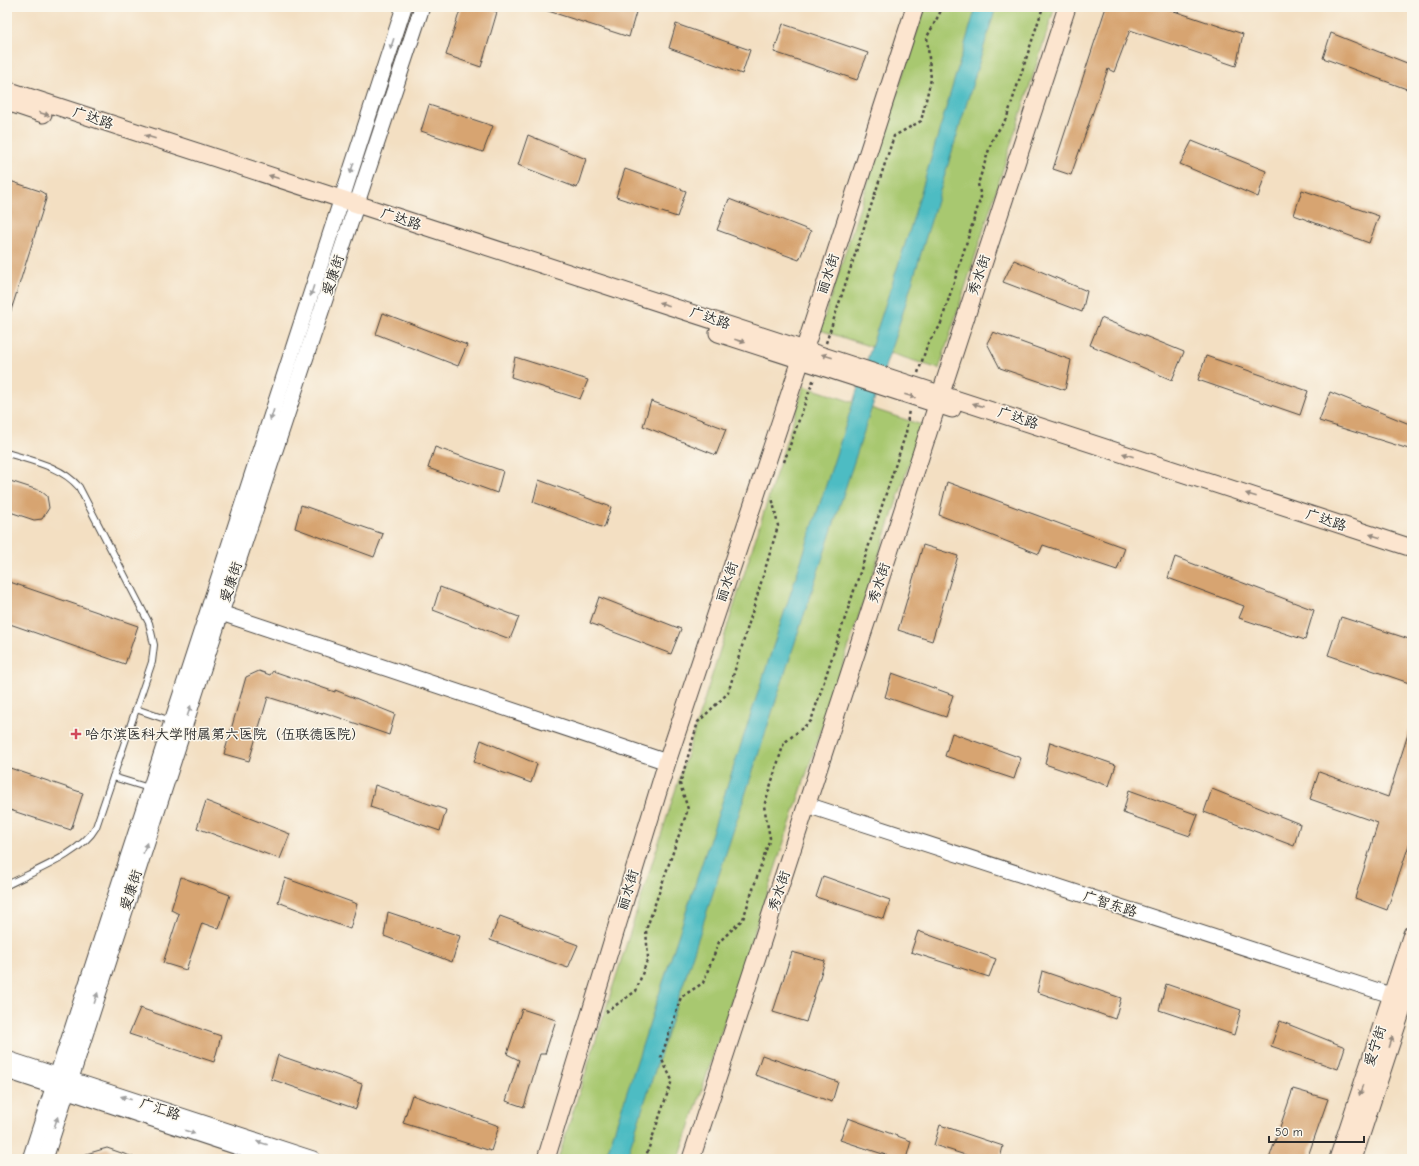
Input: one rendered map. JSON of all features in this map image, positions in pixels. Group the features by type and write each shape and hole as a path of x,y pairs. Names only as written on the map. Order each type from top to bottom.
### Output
{"main road":[{"name":"丽水街","path":"546,1159 667,762 915,7"},
{"name":"秀水街","path":"691,1159 1067,7"},
{"name":"广达路","path":"7,90 347,207"},
{"name":"广达路","path":"7,102 347,207 913,390 1412,560"},
{"name":"广达路","path":"938,399 1412,548"},
{"name":"爱宁街","path":"1353,1159 1403,999 1412,934"},
{"name":"爱宁街","path":"1338,1159 1412,979"}],"street":[{"name":"爱康街","path":"30,1159 61,1083 347,207 404,7"},
{"name":"爱康街","path":"347,207 422,7"},
{"name":"爱康街","path":"45,1159 61,1083 149,788 171,721 215,611"},
{"path":"215,611 667,762"},
{"name":"广智东路","path":"807,805 1403,999"},
{"name":"广汇路","path":"7,1058 61,1083 274,1159"},
{"name":"广汇路","path":"7,1071 61,1083 313,1159"}],"lane":[{"path":"7,453 53,468 67,476 79,487 149,623 154,638 154,651 96,827 88,840 68,854 7,885"},
{"path":"136,709 171,721"},
{"path":"113,777 149,788"}],"path":[{"path":"782,468 820,360 894,136 921,121 931,79 927,37 943,7"},
{"path":"645,1159 672,1080 661,1058 681,997 703,983 719,942 743,919 770,838 764,806 784,743 811,721 906,433 913,390 928,343 940,326 981,197 978,184 989,147 1007,117 1043,7"},
{"path":"587,1024 636,991 641,978 648,958 646,930 688,809 680,784 698,722 728,693 778,526 771,498 774,490"}],"green space":[{"path":"925,7 1055,7 939,369 820,330"},
{"path":"804,386 922,425 679,1159 558,1159"}],"water":[{"path":"976,7 996,7 904,309 626,1159 605,1159 910,229"}],"building":[{"path":"461,7 483,7 497,12 481,67 446,55"},
{"path":"543,7 620,7 636,12 629,37 542,9"},
{"path":"1106,7 1162,7 1243,34 1236,66 1130,30 1114,72 1108,69 1071,175 1053,169"},
{"path":"676,24 750,50 742,74 669,48"},
{"path":"783,24 868,53 857,80 774,52"},
{"path":"1331,33 1412,65 1412,91 1323,58"},
{"path":"429,105 493,126 483,152 421,131"},
{"path":"528,135 586,159 577,188 518,165"},
{"path":"1192,141 1266,171 1258,197 1180,164"},
{"path":"625,169 686,191 677,217 616,197"},
{"path":"7,180 40,191 45,194 46,199 9,317 7,316"},
{"path":"1302,190 1379,216 1369,243 1294,215"},
{"path":"729,199 811,231 799,260 717,230"},
{"path":"1014,260 1087,291 1082,312 1003,282"},
{"path":"383,313 467,345 458,366 376,334"},
{"path":"1101,318 1184,352 1172,380 1090,345"},
{"path":"993,332 1071,360 1065,390 1000,368 987,343"},
{"path":"1206,356 1308,391 1300,415 1198,380"},
{"path":"515,357 588,380 580,399 511,377"},
{"path":"1330,392 1412,425 1412,450 1319,421"},
{"path":"651,401 726,429 716,455 643,426"},
{"path":"435,447 503,471 497,493 428,468"},
{"path":"7,480 41,491 47,496 49,508 42,519 34,520 7,511"},
{"path":"539,480 611,507 604,528 533,502"},
{"path":"947,482 1125,548 1117,570 1043,545 1039,554 939,515"},
{"path":"301,505 383,534 374,557 295,528"},
{"path":"923,545 958,556 932,641 898,630"},
{"path":"1175,557 1314,610 1305,640 1239,618 1244,606 1168,578"},
{"path":"7,581 138,626 125,664 7,623"},
{"path":"440,587 519,617 510,639 433,610"},
{"path":"599,597 681,629 671,654 590,623"},
{"path":"1341,617 1412,640 1412,684 1328,655"},
{"path":"259,671 270,675 273,671 335,692 335,690 395,714 389,735 323,712 322,714 268,697 249,761 224,754 246,677"},
{"path":"892,673 953,695 946,717 885,697"},
{"path":"1410,728 1412,729 1412,836 1387,910 1355,898 1378,823 1310,799 1319,772 1388,797"},
{"path":"952,733 1021,758 1014,779 945,756"},
{"path":"481,740 537,764 531,783 474,762"},
{"path":"1050,742 1116,765 1109,786 1045,764"},
{"path":"7,767 83,793 71,830 7,809"},
{"path":"375,785 446,810 440,831 370,807"},
{"path":"1212,789 1300,824 1294,846 1204,812"},
{"path":"1129,790 1198,815 1190,836 1123,813"},
{"path":"206,801 290,834 280,859 197,828"},
{"path":"823,876 890,900 884,919 816,897"},
{"path":"181,877 230,895 219,929 202,923 186,970 163,963 179,914 171,910"},
{"path":"285,878 357,904 350,929 278,902"},
{"path":"388,912 460,936 452,962 384,936"},
{"path":"500,916 578,945 568,968 490,940"},
{"path":"918,931 996,959 989,977 911,952"},
{"path":"792,952 825,961 806,1022 773,1012"},
{"path":"1042,971 1121,998 1115,1019 1037,992"},
{"path":"1166,984 1241,1010 1234,1035 1159,1010"},
{"path":"140,1008 221,1036 214,1062 129,1034"},
{"path":"522,1009 556,1020 545,1054 540,1054 524,1107 506,1101 519,1060 507,1054"},
{"path":"1280,1021 1345,1047 1338,1069 1271,1046"},
{"path":"278,1055 362,1084 356,1109 271,1079"},
{"path":"762,1055 838,1082 832,1102 755,1075"},
{"path":"1293,1089 1328,1099 1307,1159 1269,1159"},
{"path":"412,1095 499,1126 491,1151 403,1123"},
{"path":"848,1118 911,1141 906,1159 898,1159 840,1140"},
{"path":"940,1125 1003,1146 1000,1159 978,1159 934,1145"},
{"path":"107,1148 133,1157 133,1159 80,1159 79,1156"}],"place":[{"name":"哈尔滨医科大学附属第六医院（伍联德医院）","path":"76,734"}]}
